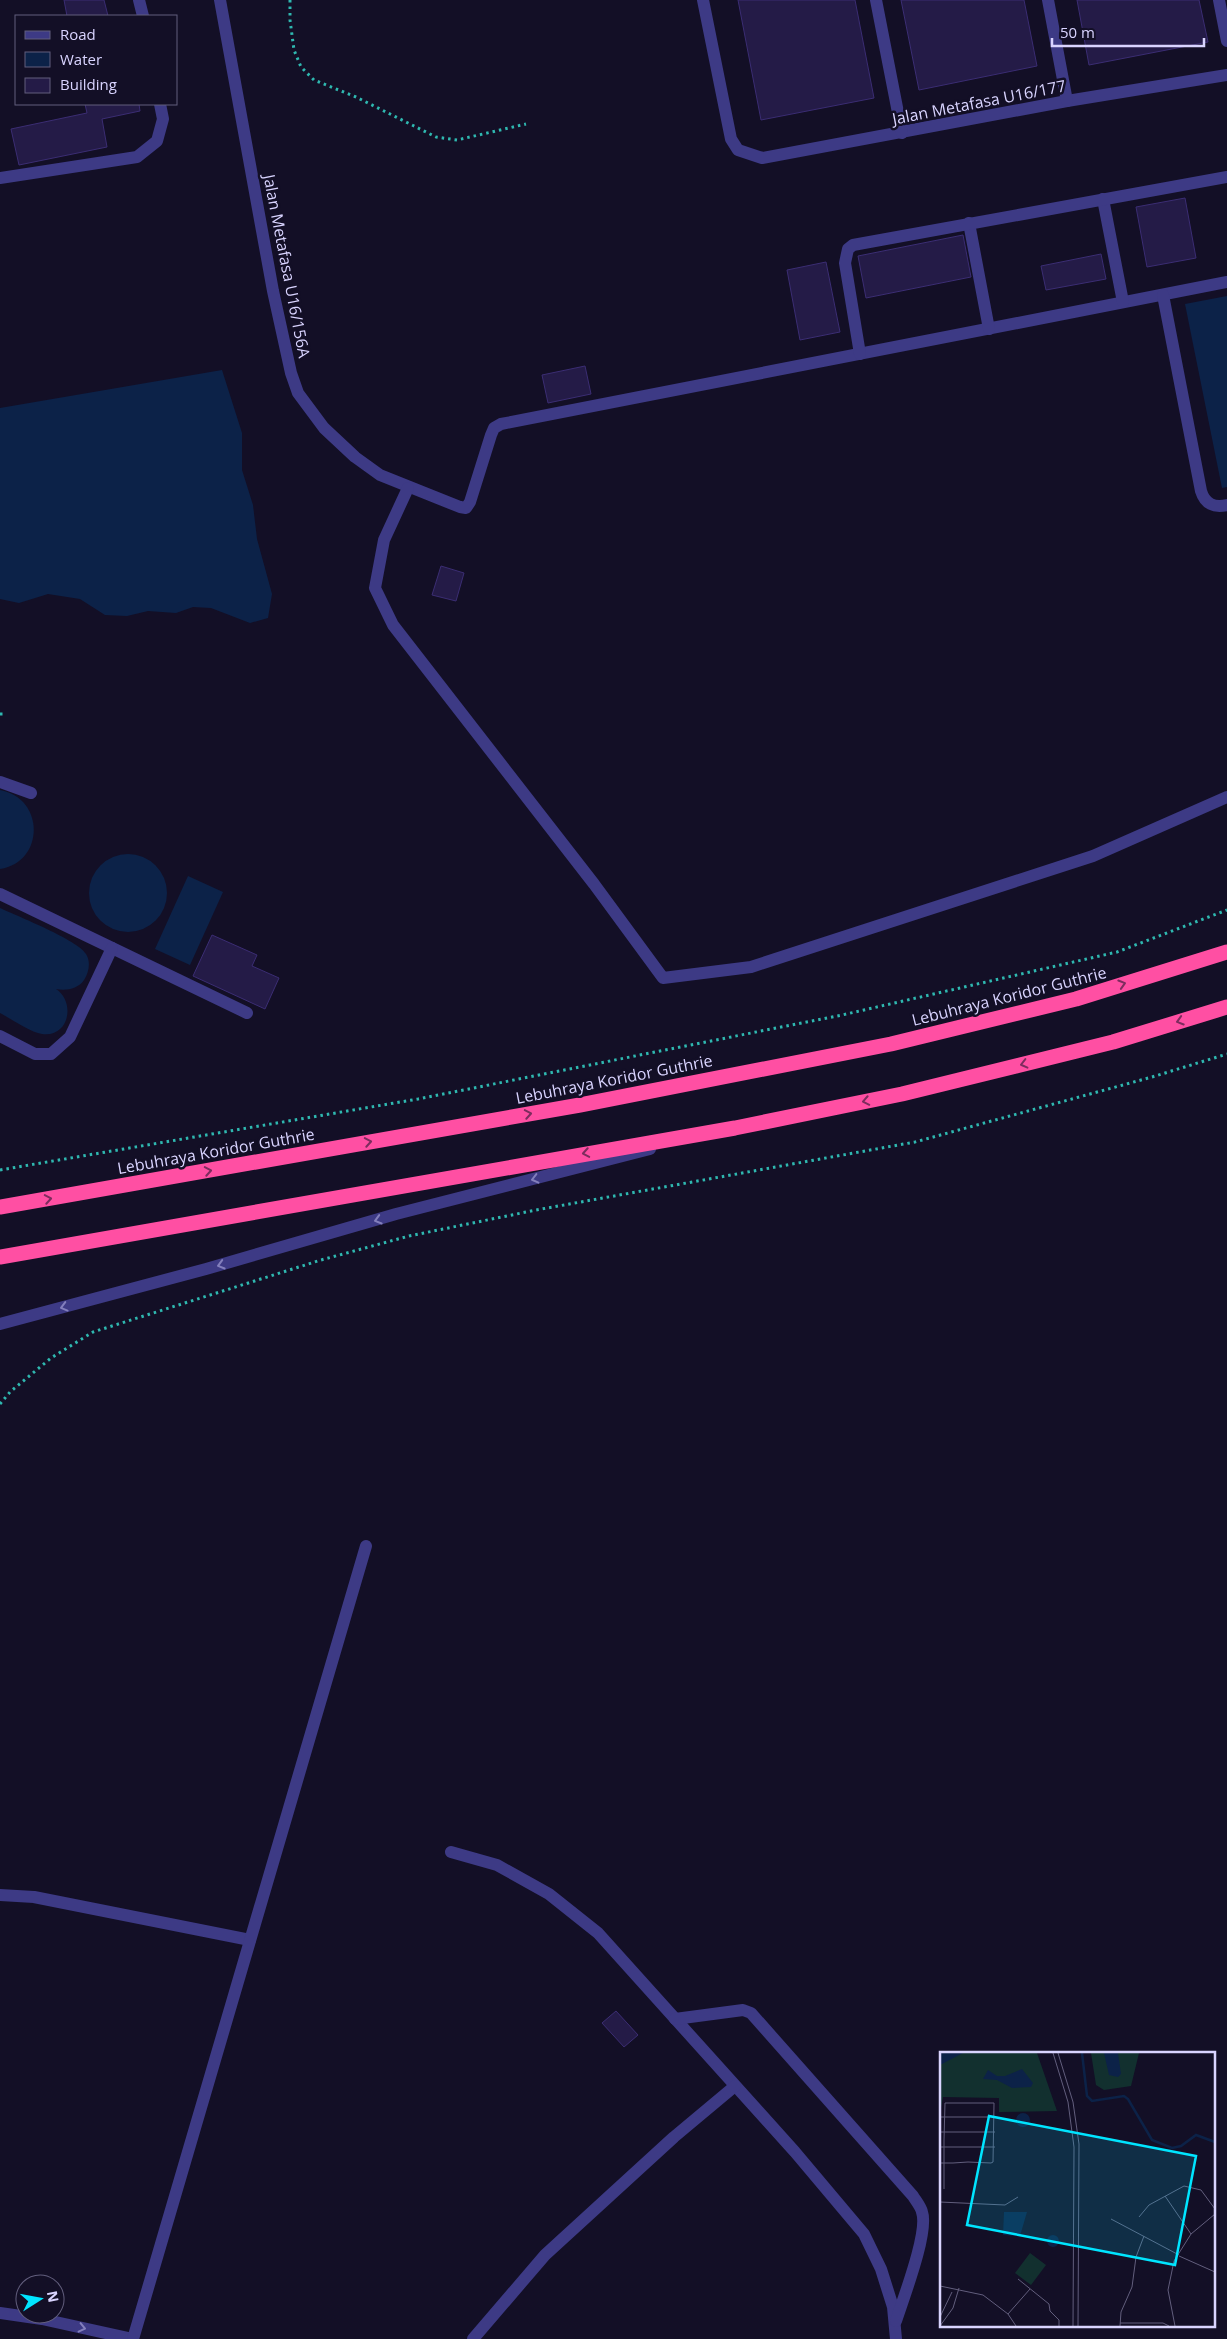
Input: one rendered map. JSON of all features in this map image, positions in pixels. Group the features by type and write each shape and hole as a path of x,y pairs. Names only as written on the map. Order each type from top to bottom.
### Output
{"highway":[{"name":"Lebuhraya Koridor Guthrie","path":"0,1208 580,1105 891,1044 1076,999 1227,952"},
{"path":"0,1257 734,1128 912,1092 1113,1042 1227,1006"}],"street":[{"path":"139,0 142,15"},
{"name":"Jalan Metafasa U16/156A","path":"220,0 273,290 291,373 298,393 324,428 355,457 380,475 408,488 466,508 470,502 491,435 494,428 501,424 860,354"},
{"name":"Jalan Metafasa U16/177","path":"703,0 731,140 738,150 748,155 762,158 1067,101 1227,74"},
{"path":"876,0 902,133"},
{"path":"1048,0 1067,101"},
{"path":"1219,0 1227,41"},
{"path":"0,178 136,158 157,141 163,119 160,105"},
{"path":"1227,177 860,242 848,249 845,263 860,354 1227,282"},
{"path":"1103,199 1124,302"},
{"path":"970,223 989,328"},
{"path":"1164,295 1201,491 1208,503 1215,506 1227,505"},
{"path":"408,488 384,540 375,588 393,625 594,884 663,978 751,967 1093,856 1227,797"},
{"path":"0,782 31,793"},
{"path":"0,894 246,1013"},
{"path":"0,1036 35,1054 51,1054 70,1037 112,948"},
{"path":"0,1324 215,1266 396,1214 734,1128"},
{"path":"0,2313 42,2319 133,2339 366,1546"},
{"path":"451,1852 497,1865 549,1894 598,1934 735,2086 864,2234 881,2269 895,2324 896,2339"},
{"path":"0,1895 34,1897 250,1940"},
{"path":"675,2019 743,2010 751,2013 913,2196 922,2212 923,2224 920,2244 895,2324"},
{"path":"473,2339 545,2255 674,2137 735,2086"}],"path":[{"path":"290,0 290,20 294,50 301,67 314,80 356,97 436,137 457,140 526,124"},
{"path":"0,1170 418,1099 842,1015 1117,952 1227,910"},
{"path":"0,1404 10,1392 51,1358 93,1332 330,1258 409,1236 536,1210 915,1142 1152,1077 1227,1054"}],"water":[{"path":"1227,296 1227,487 1222,488 1185,304"},
{"path":"222,370 242,433 242,470 253,505 257,539 272,594 268,618 250,623 211,608 193,607 176,613 148,611 127,616 105,615 80,599 48,594 19,603 0,599 0,408"},
{"path":"0,790 15,795 25,805 32,817 34,830 32,843 25,855 15,864 0,869"},
{"path":"128,854 143,857 156,865 164,878 167,893 164,908 156,921 143,929 128,932 113,929 100,921 92,908 89,893 92,878 100,865 113,857"},
{"path":"188,876 223,892 190,965 155,949"},
{"path":"0,908 60,935 81,948 88,957 88,970 86,977 81,983 72,989 56,989 66,1002 67,1018 64,1025 51,1034 32,1031 0,1013"}],"building":[{"path":"64,0 104,0 108,15 67,15"},
{"path":"738,0 855,0 874,98 761,120"},
{"path":"901,0 1024,0 1037,66 919,90"},
{"path":"1077,0 1199,0 1208,42 1089,65"},
{"path":"85,105 139,105 140,111 102,119 107,147 19,165 11,129 87,113"},
{"path":"1185,198 1196,258 1147,267 1136,207"},
{"path":"963,235 971,277 866,298 858,256"},
{"path":"1101,254 1106,279 1046,290 1041,266"},
{"path":"826,262 840,332 800,340 787,270"},
{"path":"585,366 591,394 548,403 542,375"},
{"path":"441,566 464,573 456,601 432,595"},
{"path":"212,935 257,955 252,966 279,978 265,1009 193,976"},
{"path":"616,2011 638,2035 624,2047 602,2023"}]}
